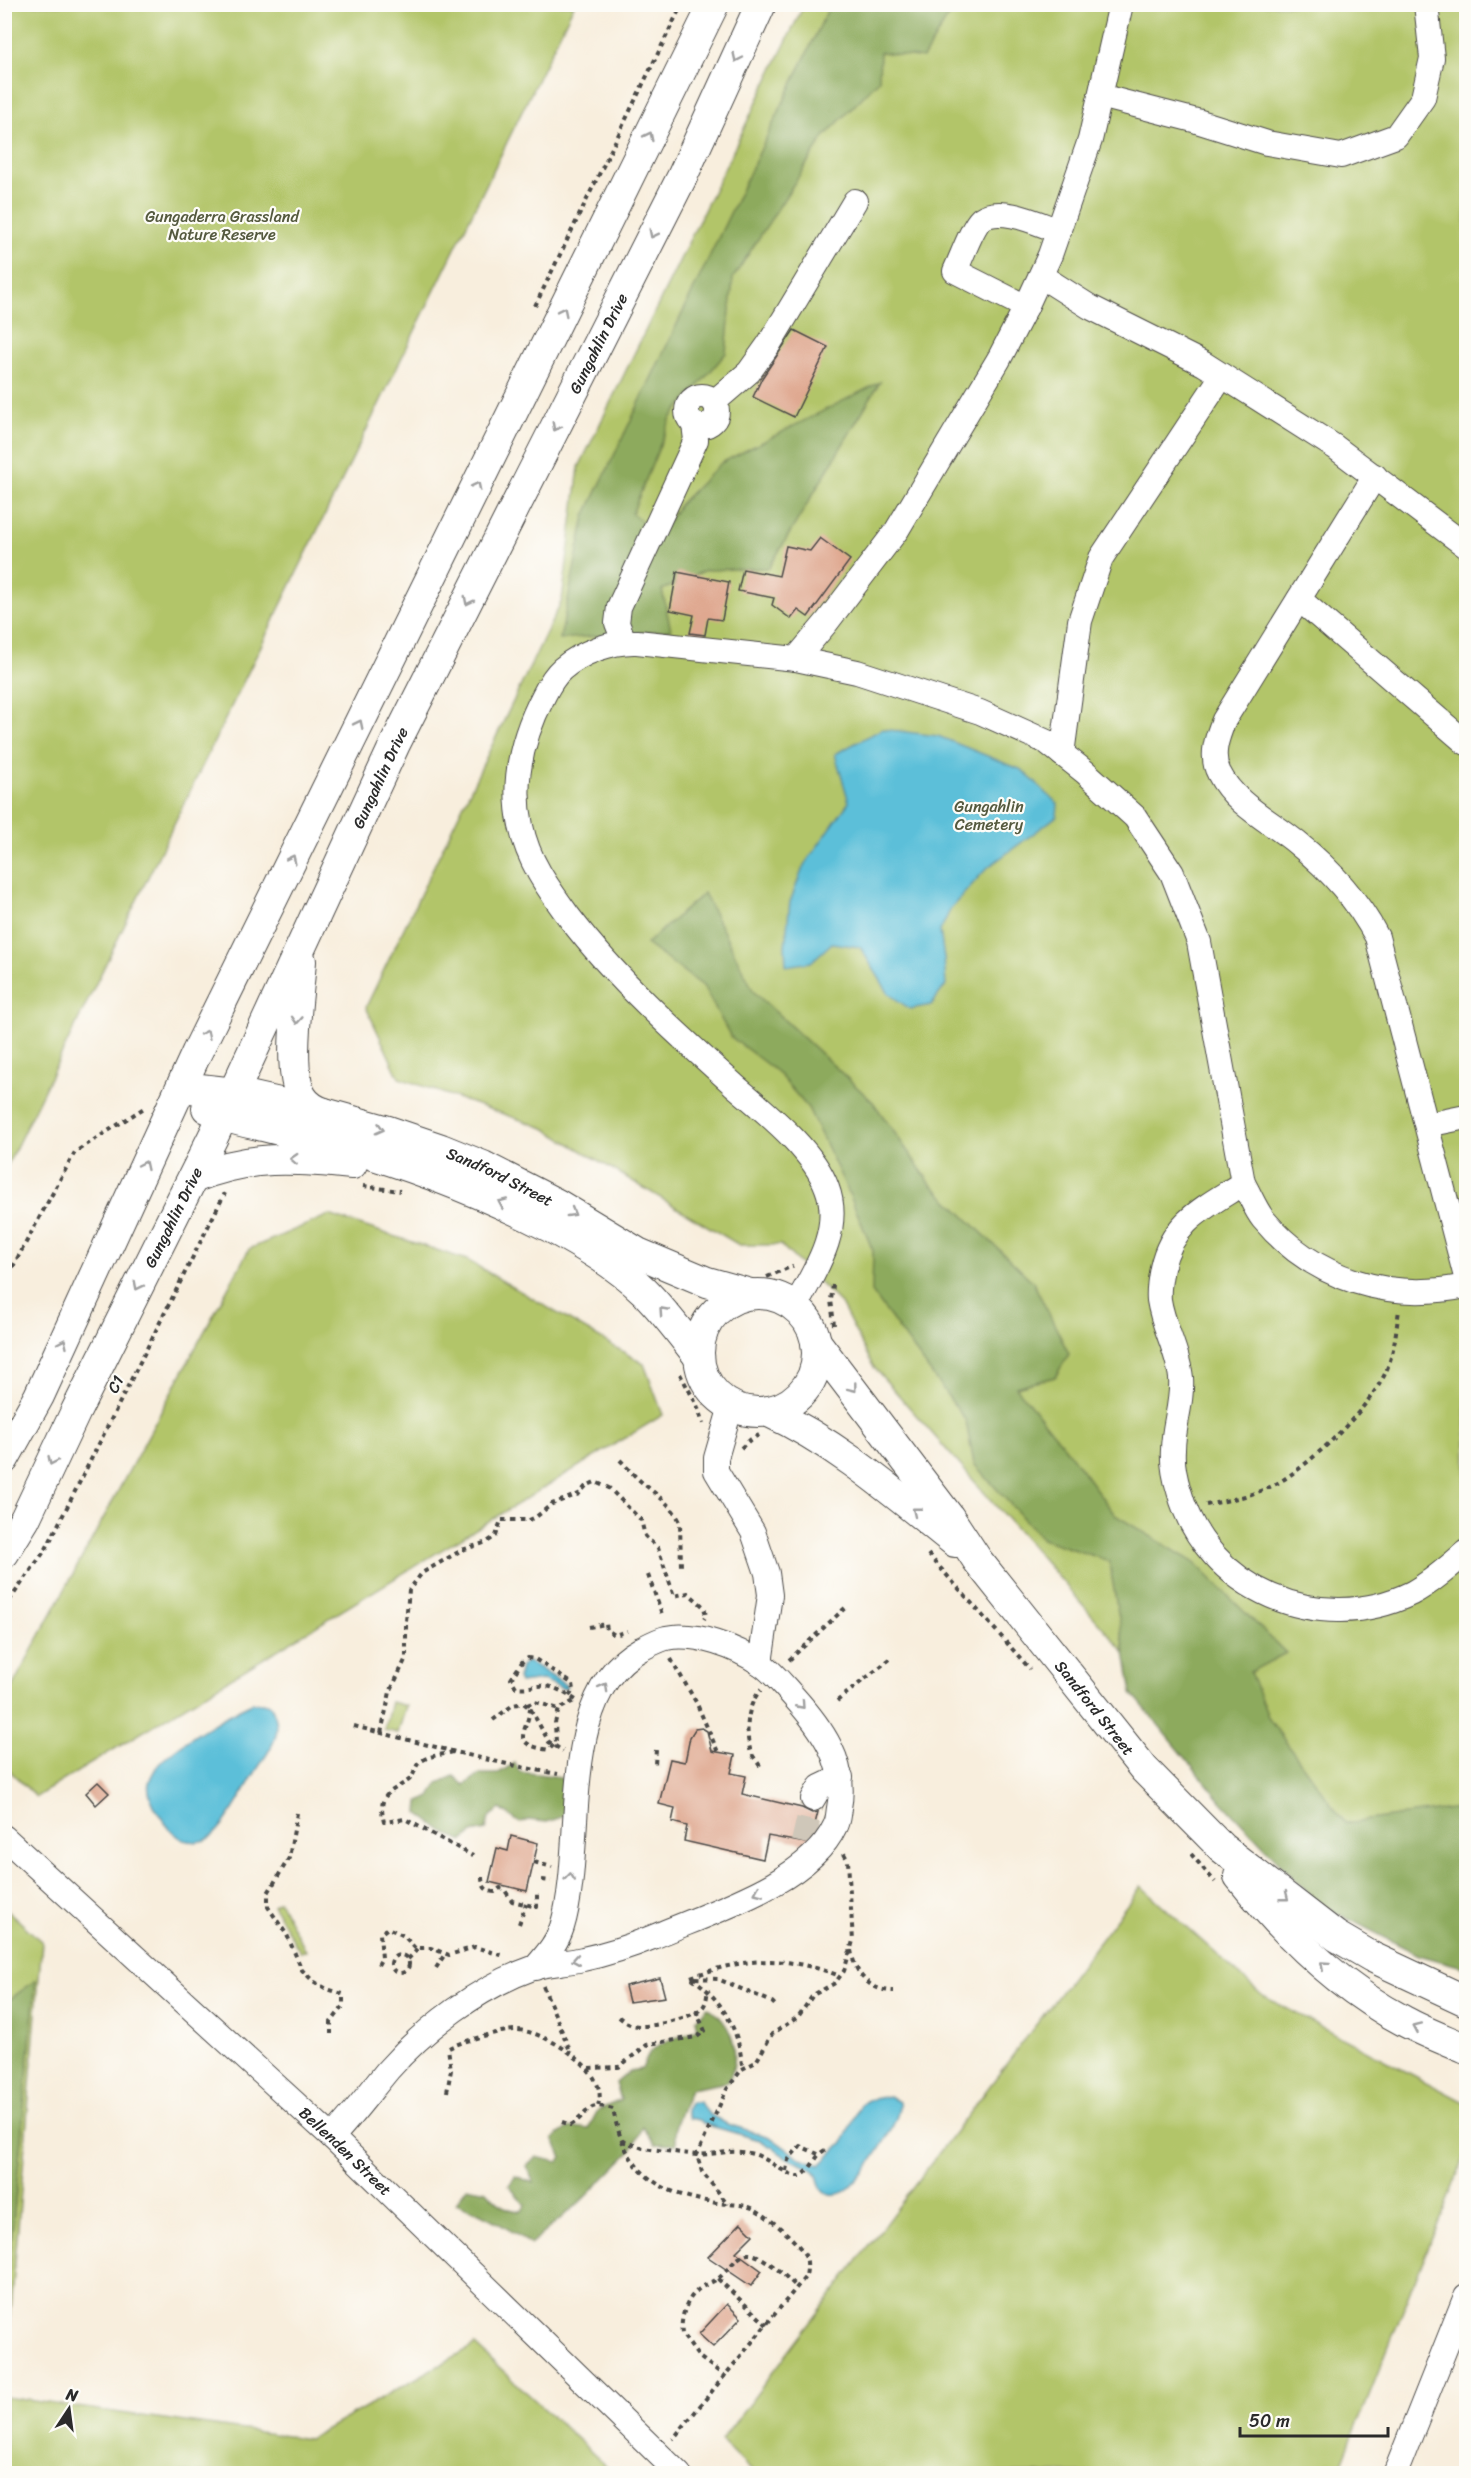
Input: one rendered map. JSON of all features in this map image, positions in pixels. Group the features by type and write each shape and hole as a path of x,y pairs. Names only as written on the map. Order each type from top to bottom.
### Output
{"main road":[{"path":"4,1459 39,1396 181,1088 714,4"},
{"name":"Gungahlin Drive","path":"4,1553 25,1518 193,1178 394,744 682,177 761,4"},
{"path":"303,940 295,1076 303,1099 324,1113"},
{"path":"181,1088 229,1104"},
{"name":"Sandford Street","path":"229,1104 324,1113 388,1131 473,1162 557,1204 638,1253 707,1282 750,1294"},
{"name":"Sandford Street","path":"229,1104 455,1184 509,1206 582,1243 643,1290 669,1318 689,1364"},
{"path":"193,1178 237,1163 291,1158 392,1170 455,1184"},
{"path":"750,1294 774,1296 795,1307 809,1322 816,1342 817,1357 814,1372 807,1386 797,1398 769,1412 749,1412 731,1406 708,1386 702,1372 689,1364 704,1328 712,1316 723,1305 750,1294"},
{"name":"Sandford Street","path":"816,1342 949,1517 978,1561 1144,1769 1222,1848 1336,1936 1408,1975 1467,2001"},
{"name":"Sandford Street","path":"769,1412 796,1424 860,1467 978,1561"},
{"name":"Sandford Street","path":"1222,1848 1235,1871 1267,1910 1325,1967 1404,2021 1467,2049"},
{"path":"1408,1975 1467,1987"}],"street":[{"path":"796,659 897,530 999,359 1026,307 1059,231 1090,140 1121,4"},
{"path":"1100,96 1197,121 1267,143 1341,156 1396,136 1423,98 1432,58 1426,4"},
{"path":"624,641 617,624 619,607 696,440 694,424 687,413 691,401 702,396 714,402 749,372 769,344 855,201"},
{"path":"1026,307 955,270 978,223 990,215 1019,216 1059,231"},
{"path":"1041,276 1090,307 1204,364 1335,447 1464,538"},
{"path":"1062,754 1080,621 1101,558 1222,376"},
{"path":"1375,476 1224,720 1217,738 1215,752 1218,772 1228,788 1323,866 1348,891 1363,911 1377,937 1467,1277"},
{"path":"1299,599 1467,743"},
{"path":"795,1307 821,1259 829,1233 831,1212 828,1190 819,1171 780,1126 665,1024 597,953 543,882 531,858 521,826 518,803 520,757 534,715 552,679 562,669 608,645 624,641 796,659 857,672 980,712 1047,742 1135,817 1172,873 1199,942 1244,1183 1262,1218 1300,1256 1353,1281 1416,1293 1467,1286"},
{"path":"1427,1125 1467,1118"},
{"path":"1244,1183 1191,1217 1173,1236 1165,1255 1161,1276 1159,1299 1176,1351 1181,1380 1173,1450 1178,1489 1199,1536 1214,1555 1251,1586 1272,1597 1302,1607 1324,1611 1343,1611 1377,1605 1412,1593 1467,1552"},
{"path":"731,1406 716,1458 716,1471 753,1532 765,1566 770,1595 760,1663"},
{"path":"332,2137 389,2069 463,2003 484,1990 528,1971 635,1945 770,1887 796,1871 827,1838 836,1825 841,1798 841,1777 832,1748 810,1715 775,1676 760,1663 715,1643 695,1639 665,1638 621,1662 587,1699 588,1726 580,1766 563,1926 550,1950 528,1971"},
{"path":"813,1799 820,1787 841,1777"},
{"name":"Bellenden Street","path":"4,1837 332,2137 679,2474"},
{"path":"796,1871 803,1843"},
{"path":"1395,2474 1435,2372 1465,2304"}],"path":[{"path":"4,1283 75,1152 145,1107"},
{"path":"353,1185 409,1194"},
{"name":"C1","path":"4,1608 46,1549 222,1197 229,1189"},
{"path":"1185,1509 1236,1498 1277,1484 1299,1469 1353,1418 1386,1371 1395,1347 1401,1291"},
{"path":"689,1364 697,1405 705,1430"},
{"path":"620,1460 643,1484 664,1500 677,1516 680,1529 681,1568"},
{"path":"381,1733 390,1692 406,1658 409,1590 422,1573 462,1550 487,1542 496,1536 501,1521 529,1520 552,1504 579,1494 586,1486 595,1482 602,1484 641,1520 645,1536 658,1548 666,1569"},
{"path":"648,1575 662,1614"},
{"path":"589,1627 606,1623 608,1630 615,1635 634,1629"},
{"path":"569,1696 574,1690 573,1684 535,1659 528,1658 522,1662 511,1679 516,1687 544,1686 554,1688 569,1696 587,1699"},
{"path":"837,1701 890,1659"},
{"path":"528,1706 535,1702 559,1709 587,1699"},
{"path":"493,1720 513,1705 519,1703 528,1706 545,1736 569,1754 580,1766"},
{"path":"528,1706 529,1715 522,1730 524,1739 531,1747 549,1750 557,1740 555,1723 559,1709"},
{"path":"354,1726 520,1767 580,1766"},
{"path":"656,1750 655,1764 659,1764"},
{"path":"454,1751 425,1758 417,1765 415,1774 387,1794 381,1812 384,1822 405,1819 473,1856"},
{"path":"297,1813 289,1858 268,1893 267,1900 272,1915 287,1935 302,1970 313,1981 343,1994 343,2007 331,2022 331,2034"},
{"path":"827,1838 844,1852 848,1861 851,1949 855,1967 870,1985 885,1991 894,1991"},
{"path":"482,1877 482,1883 487,1890 492,1892 500,1888 504,1889 512,1901 537,1907 537,1891"},
{"path":"519,1924 526,1904"},
{"path":"378,1965 382,1958 380,1934 388,1928 404,1936 418,1948 431,1948 445,1954 480,1948 506,1957 528,1971 572,2054"},
{"path":"408,1959 418,1948"},
{"path":"728,2205 702,2172 697,2155 714,2114 727,2089 742,2069 756,2062 772,2034 798,2017 813,1995 840,1977 851,1949"},
{"path":"436,1968 445,1954"},
{"path":"382,1958 391,1962 395,1972 404,1973 410,1967 408,1959 401,1955 396,1956 391,1962"},
{"path":"691,1977 716,1968 763,1960 801,1963 840,1977"},
{"path":"691,1977 708,1989 735,2029 741,2052 742,2069"},
{"path":"691,1977 718,1979 767,2000 777,2007"},
{"path":"619,2017 629,2025 642,2026 682,2018 705,2004 708,1989"},
{"path":"589,2068 619,2067 648,2044 697,2037 705,2031 696,2011"},
{"path":"433,2028 449,2048 451,2070 447,2092"},
{"path":"449,2048 473,2039 516,2030 534,2034 572,2054 589,2068 596,2082 598,2105"},
{"path":"562,2122 571,2125 588,2109 598,2105 613,2109 622,2141 632,2163 656,2182 692,2198 752,2208 795,2242 806,2257 808,2265 806,2276 659,2455"},
{"path":"622,2141 643,2148 697,2155 753,2154 766,2158 786,2172 799,2176 807,2171 818,2154 825,2150"},
{"path":"786,2172 788,2160 800,2146 818,2154"},
{"path":"726,2376 698,2356 686,2341 681,2324 692,2297 699,2289 718,2279 742,2256 748,2254 759,2256 797,2287"},
{"path":"718,2279 767,2325"},
{"path":"1462,2474 1467,2463"}],"green space":[{"name":"Gungaderra Grassland Nature Reserve","path":"4,5 574,5 5,1170 4,1170"},
{"name":"Gungahlin Cemetery","path":"804,5 1466,5 1466,1941 1206,1745 873,1366 841,1304 781,1245 739,1245 544,1128 399,1078 366,1007 562,600 579,467"},
{"path":"830,5 949,5 948,17 923,58 880,52 879,80 824,137 733,278 726,353 671,418 632,514 660,534 679,505 721,463 880,382 769,568 706,570 662,590 671,630 560,639 585,516"},
{"path":"704,893 754,992 873,1102 930,1183 1033,1282 1069,1354 1055,1377 1016,1387 1068,1451 1115,1515 1195,1563 1286,1653 1250,1672 1269,1719 1345,1823 1466,1807 1466,1968 1419,1955 1317,1903 1222,1802 1132,1693 1109,1561 1042,1539 974,1464 966,1421 872,1292 873,1251 848,1191 808,1108 777,1072 731,1037 703,986 646,944"},
{"path":"329,1215 467,1260 644,1364 663,1415 36,1797 5,1766 5,1700 249,1249"},
{"path":"391,1702 406,1706 398,1733 384,1730"},
{"path":"515,1763 520,1772 554,1776 570,1782 565,1795 570,1807 565,1816 547,1822 528,1820 520,1823 500,1809 489,1818 486,1830 472,1833 463,1841 445,1833 418,1813 419,1802 430,1797 438,1783 454,1776 464,1785 480,1774 497,1774"},
{"path":"1141,1886 1263,1996 1466,2103 1466,2153 1338,2473 754,2473 721,2441"},
{"path":"279,1901 306,1951 300,1952 273,1905"},
{"path":"5,1908 42,1942 5,2381 5,2281 9,2265 35,1981 5,2003"},
{"path":"36,1980 9,2265 5,2281 5,2003"},
{"path":"708,2007 724,2022 733,2040 732,2071 728,2082 690,2089 676,2124 676,2145 655,2144 643,2127 631,2151 580,2202 530,2244 476,2211 456,2203 467,2187 487,2191 502,2206 522,2211 525,2205 509,2186 515,2176 534,2183 526,2166 536,2157 558,2162 562,2157 553,2139 569,2129 577,2127 588,2129 598,2110 621,2100 616,2083 630,2071 642,2069 652,2050 659,2045 698,2028 696,2020"},
{"path":"475,2345 614,2473 5,2473 5,2397 309,2439"}],"water":[{"path":"882,729 938,736 1022,770 1058,804 1057,816 987,868 951,908 940,931 946,985 931,1005 910,1009 889,994 860,947 832,943 811,962 786,966 785,946 790,902 804,865 849,802 835,754"},
{"path":"526,1662 567,1686 564,1689 543,1680 520,1683 518,1679 521,1666"},
{"path":"252,1703 270,1705 277,1723 275,1740 234,1808 215,1833 202,1841 182,1839 174,1833 158,1813 150,1797 149,1783 156,1767 193,1737"},
{"path":"889,2096 899,2102 898,2111 888,2135 855,2183 844,2192 835,2194 823,2190 816,2173 811,2169 789,2159 760,2140 689,2118 686,2110 691,2102 699,2102 709,2114 727,2124 770,2137 798,2157 820,2165 843,2142 861,2104 868,2100"}],"building":[{"path":"794,330 828,347 794,417 753,397 762,378"},
{"path":"820,538 850,560 808,617 798,610 791,619 772,605 774,598 738,591 743,569 779,576 786,546 810,551"},
{"path":"677,572 729,582 722,620 708,618 705,635 690,633 694,615 670,610"},
{"path":"702,1728 707,1731 712,1751 735,1755 731,1773 746,1776 742,1794 802,1808 812,1813 818,1812 812,1836 805,1843 768,1836 763,1859 684,1841 687,1826 672,1822 675,1808 659,1804 670,1759 685,1762 690,1737 695,1729"},
{"path":"98,1782 109,1793 96,1805 86,1793"},
{"path":"511,1836 538,1843 527,1891 489,1882 497,1848 508,1851"},
{"path":"660,1978 665,1997 629,2002 625,1986"},
{"path":"741,2223 753,2235 736,2252 762,2271 751,2286 708,2257"},
{"path":"727,2304 741,2318 713,2347 699,2334"}],"tunnel":[{"path":"803,1843 813,1799"}]}
